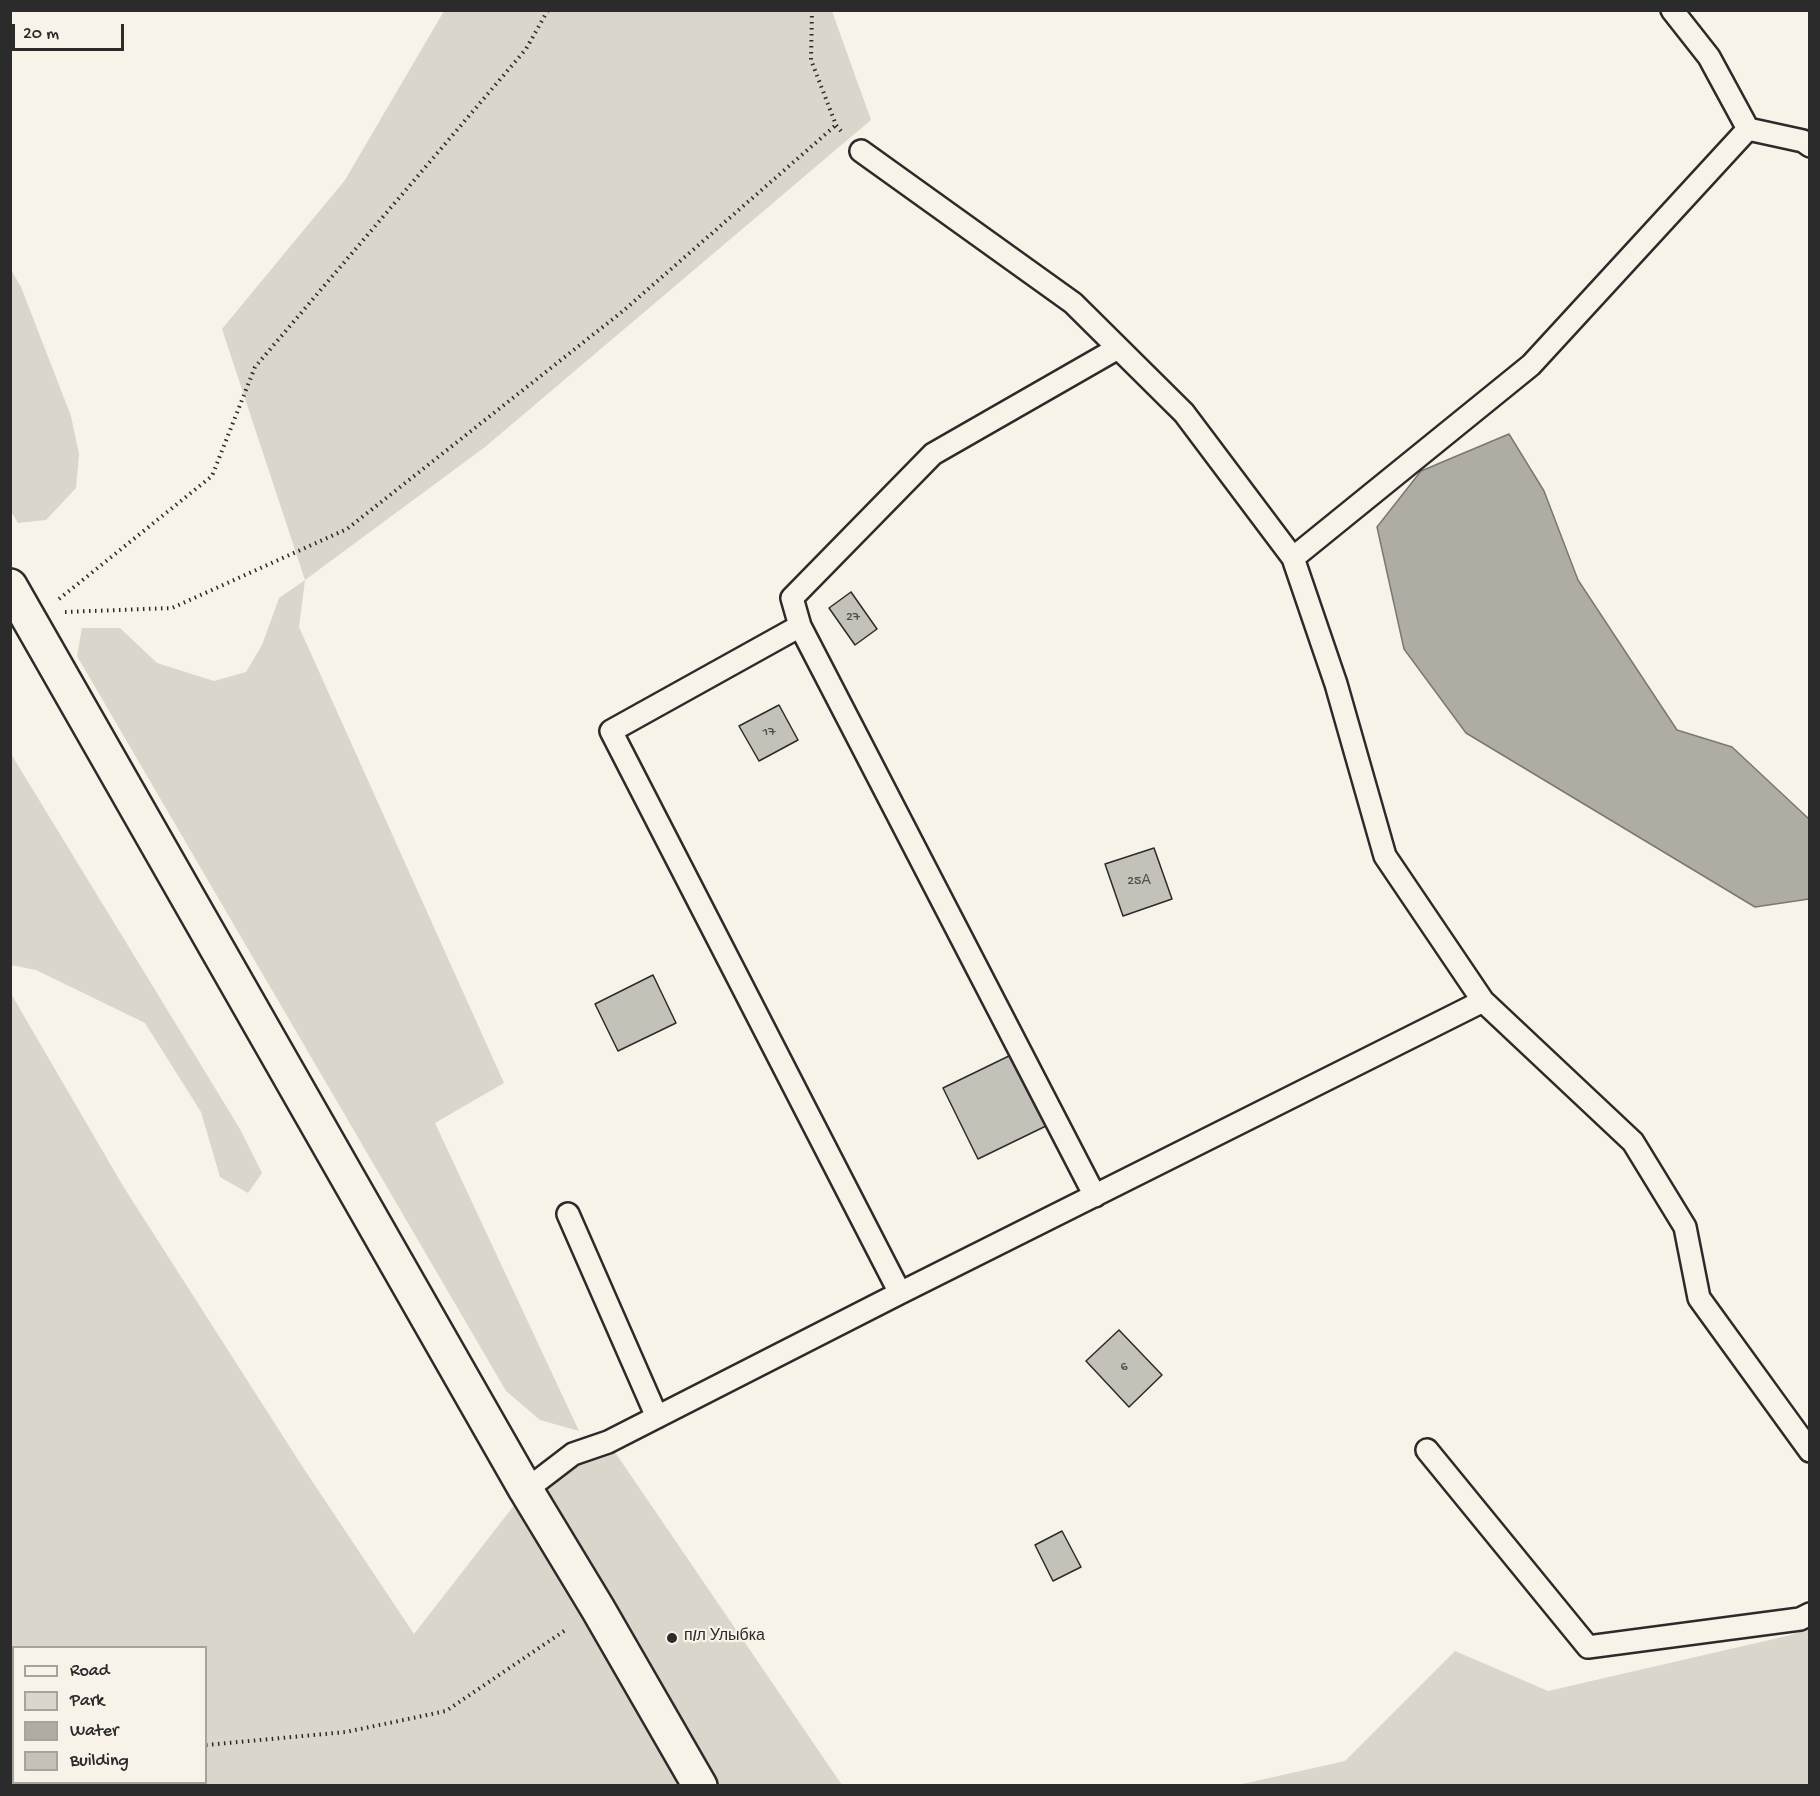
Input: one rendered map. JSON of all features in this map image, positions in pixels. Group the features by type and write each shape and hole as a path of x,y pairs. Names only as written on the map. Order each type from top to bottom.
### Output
{"street":[{"path":"10,586 39,615 526,1490 700,1785"}],"lane":[{"path":"1672,10 1709,57 1748,129 1803,141 1809,146"},
{"path":"1293,558 1530,366 1748,129"},
{"path":"861,151 1073,303 1184,413 1293,558 1336,684 1385,856 1484,1001 1633,1142 1685,1227 1698,1298 1809,1451"},
{"path":"1095,1196 800,626 792,598 933,454 1118,348"},
{"path":"800,626 611,731 900,1293"},
{"path":"526,1490 573,1454 608,1442 1484,1001"},
{"path":"568,1214 657,1417"},
{"path":"1427,1450 1588,1647 1800,1619 1809,1614"}],"path":[{"path":"39,615 212,477 255,367 526,49 548,10"},
{"path":"812,10 811,60 836,125 861,151"},
{"path":"39,615 52,612 81,613 172,608 346,529 623,311 836,125"},
{"path":"207,1745 346,1732 446,1711 598,1610"}],"green space":[{"path":"444,11 832,11 871,120 485,447 305,580 222,329 345,180"},
{"path":"10,268 21,287 71,416 79,454 76,488 46,520 18,523 10,510"},
{"path":"305,580 299,627 504,1083 435,1123 579,1431 540,1420 506,1391 77,656 82,628 120,628 157,663 214,681 246,672 262,645 279,598"},
{"path":"11,754 240,1129 262,1173 248,1193 220,1177 201,1112 145,1023 36,970 11,965"},
{"path":"10,992 123,1186 302,1466 414,1634 526,1490 608,1442 842,1785 11,1785"},
{"path":"1809,1629 1809,1785 1238,1785 1345,1761 1455,1651 1548,1691"}],"water":[{"path":"1509,434 1544,491 1578,580 1677,730 1732,747 1809,819 1809,899 1755,907 1466,733 1404,649 1377,527 1421,471"}],"building":[{"path":"851,592 877,629 855,645 829,608"},
{"path":"779,705 798,740 759,761 739,726"},
{"path":"1154,848 1172,899 1123,916 1105,864"},
{"path":"653,975 676,1023 618,1051 595,1004"},
{"path":"1013,1054 1048,1125 978,1159 943,1088"},
{"path":"1119,1330 1162,1375 1129,1407 1086,1361"},
{"path":"1062,1531 1081,1567 1053,1581 1035,1545"}],"place":[{"name":"п/л Улыбка","path":"672,1638"}]}
